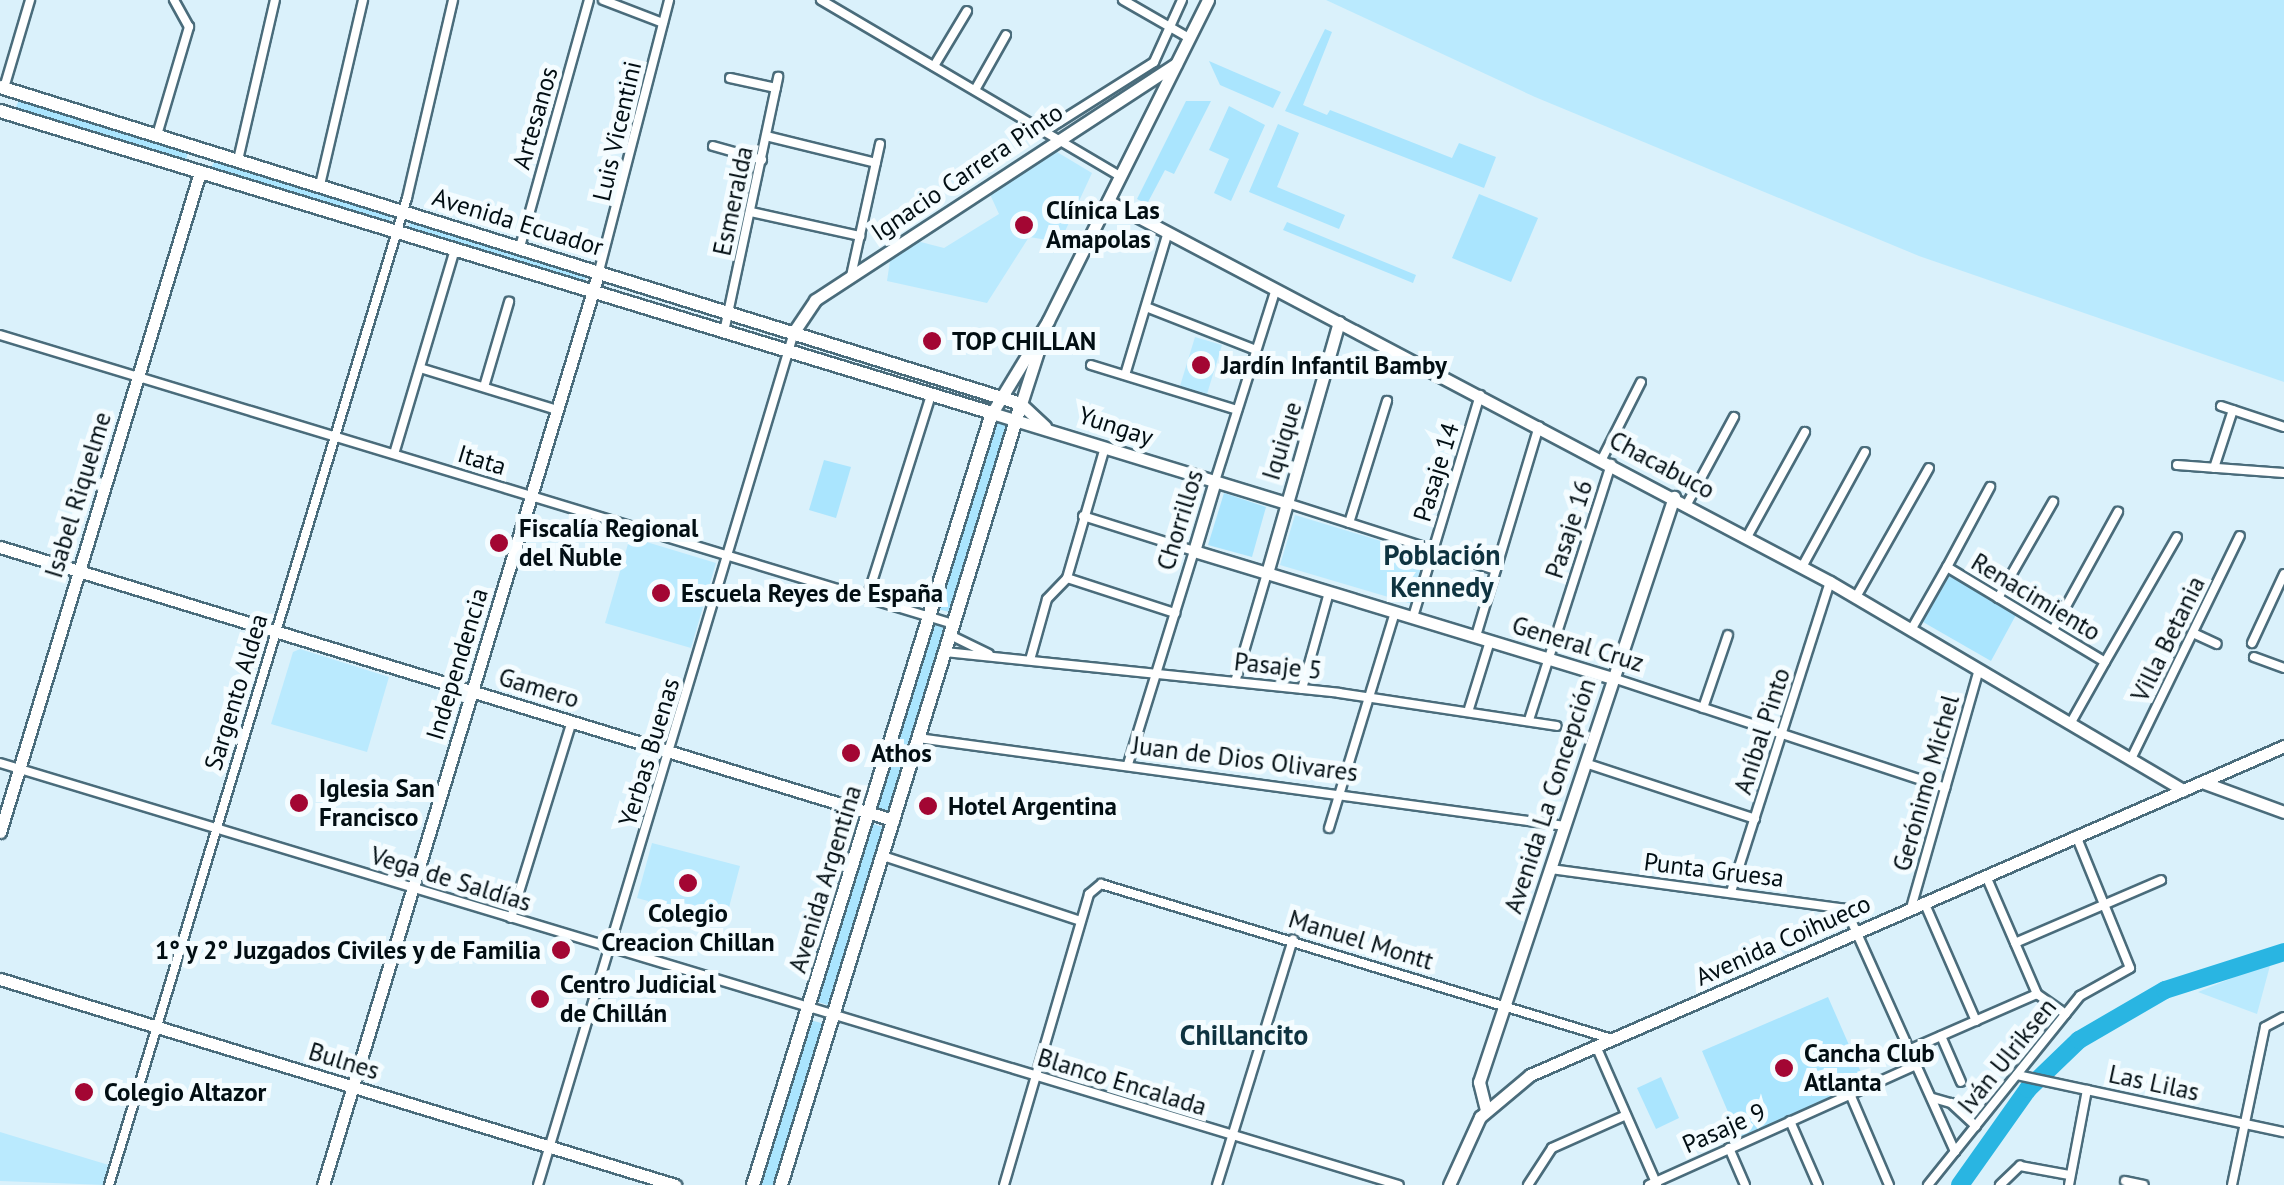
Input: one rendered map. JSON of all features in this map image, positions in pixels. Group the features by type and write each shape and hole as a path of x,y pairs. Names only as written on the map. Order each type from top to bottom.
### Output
{"main road":[{"name":"Avenida Ecuador","path":"2,88 795,330 1006,396 1020,404"},
{"name":"Avenida Ecuador","path":"0,111 992,413"},
{"path":"186,167 182,154 190,145"},
{"name":"Avenida Argentina","path":"781,1185 1020,404"},
{"name":"Avenida Argentina","path":"753,1185 992,413"}],"street":[{"path":"0,111 2,88 30,0"},
{"path":"157,135 189,26 174,0"},
{"path":"238,160 275,0"},
{"path":"320,185 363,0"},
{"name":"Sargento Aldea","path":"109,1185 397,232 453,0"},
{"name":"Artesanos","path":"520,246 589,0"},
{"path":"604,0 663,23"},
{"name":"Luis Vicentini","path":"599,271 669,0"},
{"path":"821,0 1120,176"},
{"path":"839,10 845,0"},
{"path":"1123,0 1189,38"},
{"name":"Ignacio Carrera Pinto","path":"1045,132 1154,62 1182,0"},
{"path":"992,413 1006,396 1048,321 1208,0"},
{"path":"934,66 968,12"},
{"path":"974,90 1006,36"},
{"name":"Ignacio Carrera Pinto","path":"795,330 809,305 1176,64"},
{"name":"Esmeralda","path":"724,332 778,77"},
{"path":"730,78 776,88"},
{"path":"766,136 876,162"},
{"path":"851,276 880,144"},
{"path":"713,146 762,160"},
{"name":"Isabel Riquelme","path":"0,832 200,172"},
{"name":"Chacabuco","path":"1108,201 1802,566 2182,790"},
{"path":"751,212 860,236"},
{"path":"1125,375 1168,232"},
{"path":"394,454 454,249"},
{"name":"Independencia","path":"324,1185 599,271"},
{"name":"Chorrillos","path":"1128,764 1276,289"},
{"path":"484,387 510,302"},
{"path":"1146,307 1256,350"},
{"path":"1020,404 1048,321"},
{"name":"Iquique","path":"1267,573 1339,322"},
{"name":"Yerbas Buenas","path":"538,1185 795,330"},
{"name":"Itata","path":"0,334 929,617 951,629"},
{"path":"1091,364 1238,410"},
{"path":"420,368 557,410"},
{"name":"Pasaje 16","path":"1529,720 1606,461 1641,382"},
{"path":"867,598 931,395"},
{"name":"Pasaje 14","path":"1412,617 1480,396"},
{"path":"1349,523 1386,401"},
{"name":"Yungay","path":"1020,404 1047,428"},
{"path":"2221,406 2284,427"},
{"path":"2214,468 2234,410"},
{"name":"Avenida Ecuador","path":"992,413 1016,420"},
{"path":"1687,504 1734,417"},
{"name":"Yungay","path":"1016,420 1287,503"},
{"path":"1476,636 1539,426"},
{"path":"1747,537 1805,432"},
{"path":"1030,660 1047,600 1067,578 1105,446"},
{"path":"1802,566 1866,452"},
{"path":"2176,466 2284,473"},
{"path":"1856,597 1929,468"},
{"path":"1946,567 1990,487"},
{"name":"Avenida La Concepción","path":"1486,1110 1479,1082 1674,497"},
{"path":"1998,598 2053,502"},
{"path":"1287,503 1496,570"},
{"path":"2053,630 2118,512"},
{"path":"1083,516 1194,550"},
{"path":"2106,662 2176,536"},
{"name":"Villa Betania","path":"2131,759 2240,536"},
{"name":"Gamero","path":"0,546 893,820"},
{"name":"General Cruz","path":"1194,550 1613,678 1945,788"},
{"name":"Renacimiento","path":"1911,630 1946,567 2053,630 2106,662 2070,724"},
{"path":"1235,682 1267,573"},
{"path":"2252,643 2284,574"},
{"path":"1067,578 1175,613"},
{"name":"Aníbal Pinto","path":"1731,892 1830,582"},
{"path":"1302,689 1329,592"},
{"path":"1328,828 1395,612"},
{"name":"Pasaje 5","path":"951,629 993,656"},
{"path":"2193,633 2218,644"},
{"path":"1703,708 1728,635"},
{"path":"1468,712 1490,641"},
{"name":"Pasaje 5","path":"944,652 1302,689 1366,702 1557,726"},
{"path":"2254,657 2284,668"},
{"name":"Gerónimo Michel","path":"1911,908 1979,670"},
{"path":"511,918 572,721"},
{"name":"Juan de Dios Olivares","path":"918,738 1340,790 1565,826"},
{"name":"Avenida Coihueco","path":"1449,1185 1486,1110 1520,1081 2284,746"},
{"name":"Vega de Saldías","path":"0,763 833,1017"},
{"path":"1586,763 1755,819"},
{"path":"2202,782 2284,812"},
{"path":"2076,836 2106,904"},
{"path":"882,856 1081,920 1004,1185"},
{"name":"Punta Gruesa","path":"1551,869 1841,906 1859,931"},
{"path":"1986,876 2037,994 2066,1014"},
{"path":"2015,943 2161,880"},
{"name":"Manuel Montt","path":"1081,920 1097,885 1293,940 1612,1039"},
{"path":"1924,902 1976,1020"},
{"name":"Iván Ulriksen","path":"1928,1185 2086,992 2130,968 2106,904"},
{"path":"1859,931 1955,1152"},
{"path":"1217,1185 1293,940"},
{"name":"Bulnes","path":"0,979 675,1185"},
{"path":"1912,1049 2037,994"},
{"name":"Blanco Encalada","path":"833,1017 1399,1185"},
{"path":"2232,1185 2265,1027 2273,1018 2284,1017"},
{"path":"1942,1036 1961,1082"},
{"path":"1596,1046 1654,1184"},
{"name":"Pasaje 9","path":"1654,1184 1918,1064"},
{"name":"Las Lilas","path":"2016,1075 2284,1132"},
{"path":"2000,1185 2020,1166 2069,1180 2087,1090"},
{"path":"1850,1094 1889,1185"},
{"path":"1933,1098 1951,1103 1976,1126"},
{"path":"1528,1185 1552,1148 1626,1115"},
{"path":"1790,1121 1818,1185"},
{"path":"1729,1148 1746,1185"},
{"path":"2126,1181 2144,1185"}],"shaded area":[{"path":"1326,0 2284,0 2284,382 1919,256 1535,97"},
{"path":"1325,29 1332,32 1303,105 1327,115 1330,110 1452,158 1459,143 1496,157 1484,188 1285,111"},
{"path":"1209,61 1281,92 1273,108 1220,85"},
{"path":"21,95 189,147 185,165 14,112"},
{"path":"1186,101 1211,101 1174,174 1165,170 1147,204 1137,199"},
{"path":"1229,106 1265,125 1231,201 1214,193 1229,159 1209,150"},
{"path":"1278,124 1299,133 1277,187 1345,215 1339,229 1249,192"},
{"name":"Clínica Las Amapolas","path":"1052,149 1092,173 1060,242 1029,237 987,303 887,281 891,254 913,240 944,248 999,214 988,190"},
{"path":"217,156 393,210 389,223 211,168"},
{"path":"1479,194 1538,218 1511,282 1452,258"},
{"path":"412,216 589,270 584,282 408,231"},
{"path":"1287,222 1416,275 1413,283 1283,230"},
{"name":"Jardín Infantil Bamby","path":"1195,337 1222,345 1207,394 1180,386"},
{"path":"997,420 1010,424 953,613 938,609"},
{"path":"824,460 851,467 836,518 809,510"},
{"path":"1224,493 1266,507 1252,557 1208,545"},
{"path":"1295,515 1427,555 1412,604 1280,565"},
{"name":"Escuela Reyes de España","path":"630,537 716,563 691,648 605,623"},
{"path":"1951,573 2017,613 1991,661 1923,622"},
{"path":"935,621 949,626 890,817 877,812"},
{"path":"300,649 389,677 367,752 271,724 293,652"},
{"path":"870,823 886,828 831,1006 815,1001"},
{"name":"Colegio Creacion Chillan","path":"652,843 740,866 727,915 680,902 677,911 646,910 648,901 637,898"},
{"path":"2271,962 2257,1014 2198,992"},
{"name":"Cancha Club Atlanta","path":"1828,997 1867,1086 1740,1140 1702,1051"},
{"path":"810,1020 825,1024 775,1185 759,1185"},
{"path":"1661,1077 1679,1118 1656,1129 1637,1088"},
{"path":"0,1132 112,1166 106,1185 0,1181"}],"waterway":[{"path":"1960,1185 2028,1089 2079,1040 2165,990 2284,952"}],"place":[{"name":"Clínica Las Amapolas","path":"1024,225"},
{"name":"TOP CHILLAN","path":"932,341"},
{"name":"Jardín Infantil Bamby","path":"1201,365"},
{"name":"Fiscalía Regional del Ñuble","path":"499,543"},
{"name":"Escuela Reyes de España","path":"661,593"},
{"name":"Athos","path":"851,753"},
{"name":"Iglesia San Francisco","path":"299,803"},
{"name":"Hotel Argentina","path":"928,806"},
{"name":"Colegio Creacion Chillan","path":"688,883"},
{"name":"1° y 2° Juzgados Civiles y de Familia","path":"561,950"},
{"name":"Centro Judicial de Chillán","path":"540,999"},
{"name":"Cancha Club Atlanta","path":"1784,1068"},
{"name":"Colegio Altazor","path":"84,1092"}],"district":[{"name":"Población Kennedy","path":"1442,571"},
{"name":"Chillancito","path":"1244,1035"}]}
